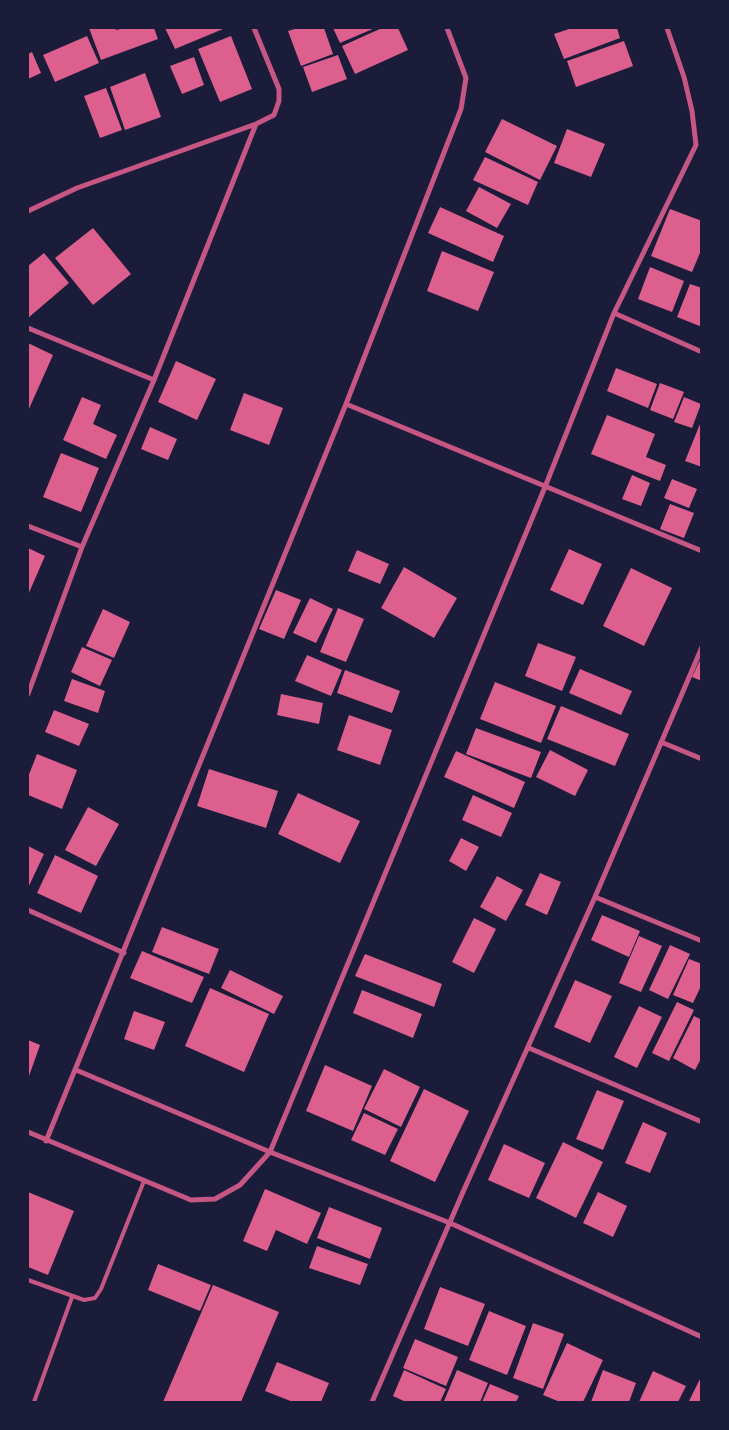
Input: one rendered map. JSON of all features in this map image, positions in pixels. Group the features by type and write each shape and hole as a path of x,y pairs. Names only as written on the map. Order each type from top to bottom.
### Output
{"street":[{"path":"28,210 77,188 256,124 274,115 280,101 280,89 254,28"},
{"path":"46,1140 124,953 346,404 461,109 466,78 447,28"},
{"path":"28,1132 191,1200 215,1199 240,1185 270,1152 545,487 614,314 696,145 692,111 684,77 667,28"},
{"path":"28,694 82,547 154,380 256,124"},
{"path":"696,145 702,148"},
{"path":"614,314 702,352"},
{"path":"28,328 154,380"},
{"path":"346,404 702,551"},
{"path":"28,526 82,547"},
{"path":"372,1402 595,897 702,646"},
{"path":"661,742 702,759"},
{"path":"595,897 702,941"},
{"path":"28,910 124,953"},
{"path":"529,1048 702,1122"},
{"path":"76,1070 270,1152 450,1223 702,1337"}],"lane":[{"path":"28,1280 72,1297 84,1300 95,1298 101,1289 144,1181"},
{"path":"34,1402 72,1297"}],"building":[{"path":"89,28 115,28 116,30 124,28 154,28 158,39 101,60"},
{"path":"165,28 223,28 223,29 175,49"},
{"path":"298,28 324,28 333,54 301,66 288,31"},
{"path":"333,28 375,28 340,43"},
{"path":"382,28 398,28 408,50 355,74 342,46"},
{"path":"572,28 617,28 620,38 564,59 554,34"},
{"path":"87,36 99,63 55,82 43,55"},
{"path":"231,36 252,89 220,102 198,49"},
{"path":"624,41 633,66 576,87 567,61"},
{"path":"32,52 41,73 28,79 28,54"},
{"path":"338,55 347,79 312,92 303,67"},
{"path":"194,57 204,85 182,94 170,66"},
{"path":"145,73 161,117 125,130 110,87"},
{"path":"106,88 122,130 100,138 84,96"},
{"path":"502,119 557,146 540,180 485,152"},
{"path":"567,129 605,144 591,177 554,163"},
{"path":"485,157 538,182 528,205 473,180"},
{"path":"479,187 511,204 497,228 466,211"},
{"path":"440,207 504,236 493,262 428,233"},
{"path":"670,209 702,221 702,248 692,272 651,256"},
{"path":"93,228 131,274 93,305 55,258"},
{"path":"442,251 494,272 478,311 427,291"},
{"path":"44,253 69,283 28,318 28,266"},
{"path":"650,267 684,281 672,312 638,299"},
{"path":"690,284 702,288 702,327 677,317"},
{"path":"28,343 53,355 28,411"},
{"path":"176,361 216,379 197,420 158,402"},
{"path":"616,368 657,384 648,408 607,391"},
{"path":"660,383 684,392 673,419 650,410"},
{"path":"244,393 283,408 269,445 230,430"},
{"path":"82,397 101,405 93,424 117,435 106,459 63,440"},
{"path":"684,397 701,404 692,428 674,422"},
{"path":"607,415 655,434 646,457 666,465 660,481 591,454"},
{"path":"702,419 702,467 685,461"},
{"path":"150,427 177,439 168,460 141,449"},
{"path":"61,453 99,468 81,512 43,497"},
{"path":"632,475 650,483 641,506 622,499"},
{"path":"672,479 697,489 689,508 664,498"},
{"path":"670,504 694,513 684,538 660,529"},
{"path":"28,548 45,556 28,595"},
{"path":"569,549 602,564 583,605 550,590"},
{"path":"357,550 389,564 380,584 348,571"},
{"path":"404,567 457,598 434,638 381,608"},
{"path":"631,568 672,588 644,646 603,626"},
{"path":"276,590 301,600 284,639 259,629"},
{"path":"310,598 333,609 316,643 293,633"},
{"path":"338,608 364,619 346,662 320,652"},
{"path":"103,609 130,622 114,658 86,646"},
{"path":"538,643 576,657 562,691 525,676"},
{"path":"82,647 112,660 100,686 71,672"},
{"path":"307,655 342,670 331,696 295,681"},
{"path":"702,656 702,681 692,677"},
{"path":"580,669 632,691 621,715 569,693"},
{"path":"345,670 400,691 392,713 337,693"},
{"path":"72,679 105,691 98,713 64,701"},
{"path":"495,682 556,706 541,743 480,719"},
{"path":"281,694 323,703 319,724 277,715"},
{"path":"561,706 629,734 615,766 547,739"},
{"path":"54,710 89,724 79,746 45,732"},
{"path":"349,715 392,730 380,765 337,750"},
{"path":"476,728 541,752 531,778 466,754"},
{"path":"550,750 588,770 575,796 536,777"},
{"path":"456,751 525,782 514,808 444,777"},
{"path":"37,754 77,770 62,809 28,795 28,777"},
{"path":"209,769 278,791 266,828 197,806"},
{"path":"298,793 360,821 340,863 278,834"},
{"path":"473,795 512,813 501,837 462,820"},
{"path":"88,807 119,824 96,866 65,850"},
{"path":"461,838 479,847 466,871 449,861"},
{"path":"28,846 44,854 28,888"},
{"path":"55,855 98,876 81,913 37,893"},
{"path":"540,873 561,882 547,915 525,905"},
{"path":"497,876 523,890 506,921 480,907"},
{"path":"602,915 640,931 629,957 591,940"},
{"path":"474,918 496,929 474,973 452,962"},
{"path":"162,927 219,949 209,974 152,952"},
{"path":"639,936 662,946 641,992 619,983"},
{"path":"670,945 690,954 668,999 649,990"},
{"path":"142,951 204,977 192,1003 130,978"},
{"path":"365,954 442,984 434,1007 355,976"},
{"path":"689,959 702,964 702,984 693,1003 673,995"},
{"path":"230,970 283,996 274,1014 221,988"},
{"path":"575,980 612,996 590,1043 554,1027"},
{"path":"210,988 269,1014 244,1072 185,1046"},
{"path":"362,990 422,1014 413,1038 353,1013"},
{"path":"677,1002 694,1010 669,1061 652,1053"},
{"path":"639,1006 662,1017 637,1068 614,1057"},
{"path":"134,1011 165,1022 154,1050 124,1039"},
{"path":"694,1016 702,1020 702,1057 695,1070 673,1058"},
{"path":"28,1040 40,1045 28,1079"},
{"path":"325,1065 372,1086 353,1131 306,1111"},
{"path":"384,1069 420,1087 401,1127 364,1109"},
{"path":"424,1089 469,1111 435,1182 390,1161"},
{"path":"597,1090 624,1101 603,1150 576,1139"},
{"path":"364,1113 398,1129 385,1155 351,1140"},
{"path":"643,1122 667,1133 650,1173 625,1163"},
{"path":"563,1142 603,1162 576,1218 536,1198"},
{"path":"504,1144 545,1163 529,1198 488,1180"},
{"path":"265,1189 321,1213 307,1244 276,1230 267,1251 243,1241"},
{"path":"28,1192 74,1211 48,1275 28,1267"},
{"path":"598,1192 627,1206 613,1237 583,1223"},
{"path":"329,1207 382,1228 370,1259 317,1238"},
{"path":"317,1246 368,1264 360,1285 309,1268"},
{"path":"158,1264 211,1285 200,1311 148,1290"},
{"path":"213,1285 279,1312 241,1402 163,1402"},
{"path":"440,1287 485,1304 468,1346 424,1329"},
{"path":"489,1311 526,1326 507,1375 469,1360"},
{"path":"533,1323 564,1334 543,1389 513,1378"},
{"path":"415,1339 458,1357 446,1386 403,1368"},
{"path":"567,1343 603,1360 583,1402 560,1402 543,1395"},
{"path":"277,1362 329,1383 321,1402 293,1402 265,1391"},
{"path":"404,1370 446,1389 440,1402 406,1402 393,1396"},
{"path":"457,1370 488,1383 480,1402 444,1401"},
{"path":"603,1370 636,1383 629,1402 591,1402"},
{"path":"653,1371 686,1386 678,1402 639,1402"},
{"path":"702,1375 702,1402 689,1401"},
{"path":"490,1384 519,1396 516,1402 482,1402"}]}
